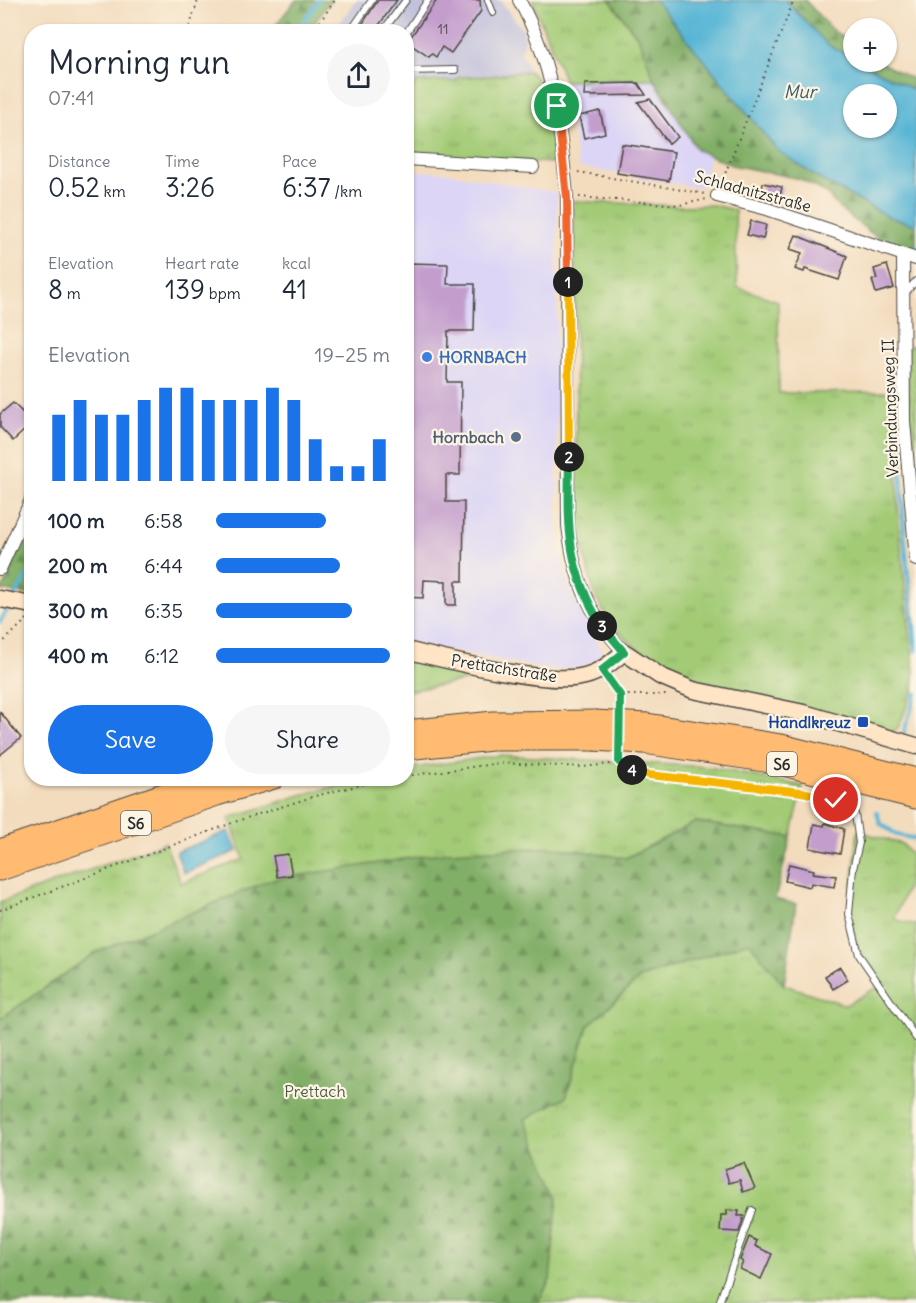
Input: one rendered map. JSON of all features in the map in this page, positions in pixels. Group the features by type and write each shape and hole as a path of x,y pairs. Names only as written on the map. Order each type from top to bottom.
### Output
{"highway":[{"name":"S6","path":"414,729 493,722 781,745 916,779"},
{"name":"S6","path":"414,748 594,731"},
{"name":"S6","path":"645,734 916,798"},
{"name":"S6","path":"0,850 187,786"},
{"name":"S6","path":"0,870 247,786"}],"street":[{"path":"519,0 543,54 557,106 567,197 568,525 572,559 580,585 592,610 607,634 624,652 660,676 693,690 804,713 916,746"},
{"path":"414,160 533,167"},
{"name":"Schladnitzstraße","path":"714,195 786,215 916,259"},
{"name":"Verbindungsweg II","path":"903,255 905,292 903,392 916,560"},
{"path":"0,569 24,516"},
{"path":"0,599 24,606"},
{"name":"Prettachstraße","path":"414,652 502,671 583,677 602,670 624,652"}],"lane":[{"path":"356,24 372,0"},
{"path":"388,24 406,0"},
{"path":"412,24 428,0"},
{"path":"488,0 493,14"},
{"path":"414,71 455,70"},
{"path":"905,292 916,281"},
{"path":"602,670 620,695 619,762 633,771 649,775 802,792 836,800 855,814 859,843 853,869 849,914 858,955 916,1038"},
{"path":"719,1303 752,1209"}],"path":[{"path":"190,24 198,0"},
{"path":"318,24 335,0"},
{"path":"567,197 680,205 714,195 794,0"},
{"name":"Schladnitzstraße","path":"578,172 714,195"},
{"path":"0,645 24,615"},
{"path":"620,695 670,695"},
{"path":"414,775 501,763 582,767 603,766 619,762"},
{"path":"0,910 240,820 315,796 356,786"}],"shaded area":[{"path":"356,0 500,0 524,31 524,42 520,51 530,72 459,77 455,81 417,82 414,86 414,24 339,24"},
{"path":"654,79 697,150 710,155 701,188 578,167 565,81"},
{"name":"Hornbach","path":"414,171 442,172 557,193 557,534 568,587 602,650 597,661 577,668 547,669 414,643"}],"green space":[{"path":"296,0 331,0 314,24 277,24"},
{"path":"532,0 610,0 639,39 654,79 565,81"},
{"path":"610,0 655,0 777,150 820,179 889,217 916,225 916,252 878,238 840,209 825,192 800,179 732,165 697,150 654,79 639,39"},
{"path":"785,0 805,0 831,29 843,37 843,53 828,45"},
{"path":"897,71 916,81 916,91 879,72"},
{"path":"530,72 538,81 552,114 555,163 414,155 414,86 417,82 455,81 459,77"},
{"path":"574,201 680,206 713,205 735,210 737,287 778,301 779,393 894,392 899,527 914,670 913,691 898,728 893,732 707,686 652,662 612,626 595,596 577,526"},
{"path":"916,345 916,511 910,468 908,347"},
{"path":"24,538 24,594 0,590 5,585"},
{"path":"414,660 487,674 486,677 414,690"},
{"path":"501,755 709,767 803,786 791,837 696,822 626,858 553,847 95,953 0,1019 0,902 165,843 181,883 244,859 229,818 337,786 414,786 414,768"},
{"name":"Prettach","path":"696,822 791,837 775,899 796,904 784,985 749,942 640,978 588,1026 566,1097 525,1119 558,1195 550,1280 538,1303 0,1303 0,1019 95,953 270,880 448,852 553,847 626,858"},
{"path":"858,831 902,844 912,854 908,886 894,919 916,925 916,1303 538,1303 550,1280 525,1119 566,1097 588,1026 640,978 749,942 785,985 846,1005 879,986 859,955 849,914"}],"water":[{"name":"Mur","path":"655,0 785,0 828,45 843,53 843,72 879,72 916,91 916,225 889,217 820,179 777,150"},
{"path":"229,831 237,851 184,873 176,852"}],"building":[{"path":"378,0 397,0 380,24 362,24"},
{"path":"437,0 480,0 481,11 451,53 442,47 436,57 432,54 429,57 414,47 414,32"},
{"path":"638,83 646,95 584,96 585,84"},
{"path":"650,99 678,137 669,144 638,102"},
{"path":"600,111 605,133 584,138 579,116"},
{"path":"622,144 674,152 669,181 617,173"},
{"path":"763,183 782,187 779,202 760,199"},
{"path":"751,221 766,225 763,239 747,235"},
{"path":"796,235 847,256 839,280 805,269 804,272 795,269 802,253 790,249"},
{"name":"HORNBACH","path":"414,263 448,264 447,284 475,284 474,331 448,331 447,382 461,382 460,475 446,475 446,502 464,502 463,581 456,581 456,605 446,605 446,581 424,580 423,598 414,597"},
{"path":"887,265 894,288 876,293 872,280 877,279 874,269"},
{"path":"13,403 22,412 24,410 24,431 13,441 0,427 0,414"},
{"path":"0,712 21,738 0,755"},
{"path":"825,823 844,829 840,854 810,848 814,824 824,826"},
{"path":"288,854 292,875 277,877 273,856"},
{"path":"789,864 814,870 813,873 836,876 834,887 811,883 810,887 785,881"},
{"path":"840,967 848,980 833,989 825,976"},
{"path":"744,1163 755,1188 743,1192 740,1180 729,1183 725,1169"},
{"path":"727,1210 739,1211 738,1216 744,1216 739,1232 720,1231 721,1215 727,1215"},
{"path":"749,1237 757,1241 755,1246 772,1254 761,1279 740,1269 743,1262 740,1260"}],"waterway":[{"path":"302,24 319,0"},
{"path":"912,253 916,247"},
{"path":"897,355 898,338"},
{"path":"896,369 904,534 916,651"},
{"path":"14,598 24,581"},
{"path":"0,622 10,605"},
{"path":"903,735 916,693"},
{"path":"877,812 880,823 897,835 916,839"}],"place":[{"name":"HORNBACH","path":"427,357"},
{"name":"Hornbach","path":"516,437"},
{"name":"Handlkreuz","path":"863,722"}],"route":[{"path":"557,106 567,197 568,525 572,559 580,585 607,634 624,652 602,670 620,695 619,762 633,771 649,775 802,792 836,800"}]}
